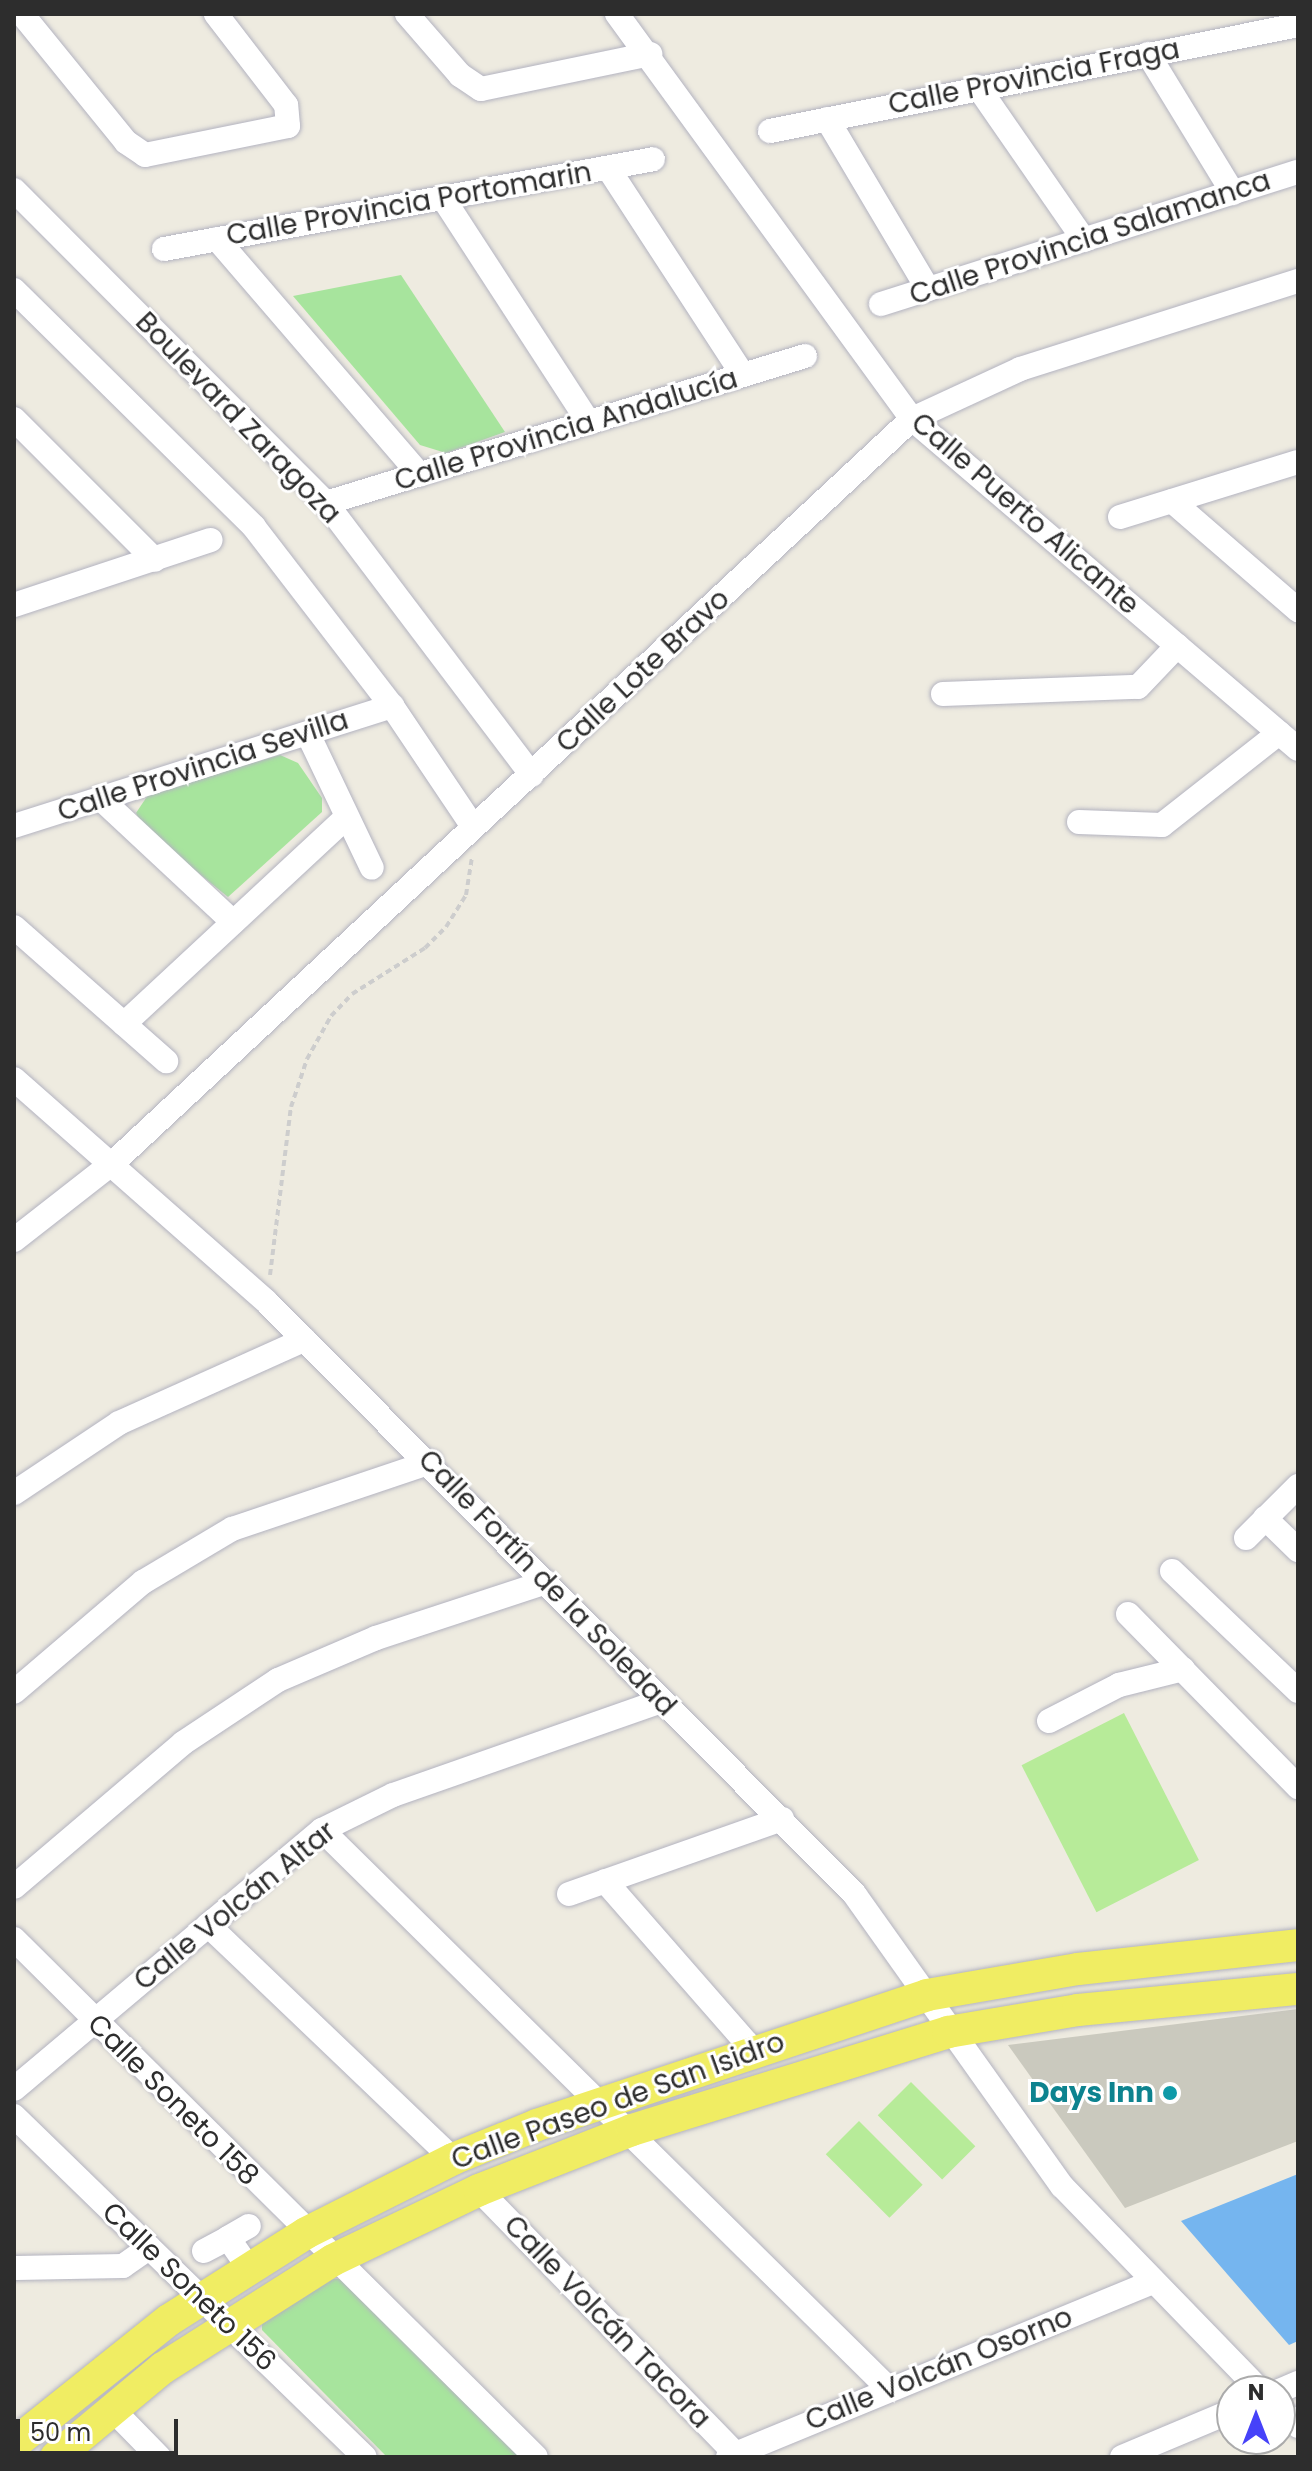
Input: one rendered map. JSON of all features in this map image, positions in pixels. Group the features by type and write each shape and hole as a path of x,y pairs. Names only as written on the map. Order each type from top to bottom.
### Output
{"main road":[{"name":"Calle Paseo de San Isidro","path":"14,2444 200,2298 306,2233 453,2159 753,2050 927,1995 1078,1969 1298,1945"},
{"name":"Calle Paseo de San Isidro","path":"56,2457 112,2409 227,2324 333,2260 479,2190 632,2130 948,2032 1092,2008 1298,1989"}],"street":[{"path":"22,14 126,142 145,155 288,126 286,105 216,14"},
{"path":"407,14 470,85 493,87 650,54"},
{"name":"Calle Puerto Alicante","path":"617,14 650,54 912,419 1289,741"},
{"name":"Calle Provincia Fraga","path":"770,131 1298,25"},
{"path":"1148,54 1233,193"},
{"path":"978,87 1084,240"},
{"path":"827,119 928,289"},
{"name":"Calle Provincia Portomarin","path":"164,249 653,159"},
{"path":"608,168 743,375"},
{"name":"Calle Provincia Salamanca","path":"881,304 1298,172"},
{"name":"Boulevard Zaragoza","path":"14,190 326,503 532,775"},
{"path":"443,198 589,423"},
{"path":"217,239 420,475"},
{"name":"Calle Lote Bravo","path":"14,1240 114,1162 472,825 532,775 912,419 1020,369 1298,281"},
{"path":"14,290 254,527 392,706 472,825"},
{"name":"Calle Provincia Andalucía","path":"326,503 805,356"},
{"path":"14,419 23,441 155,560"},
{"path":"1120,517 1298,462"},
{"path":"1172,501 1298,610"},
{"path":"14,605 211,540"},
{"path":"943,694 1138,687 1177,646"},
{"name":"Calle Provincia Sevilla","path":"14,826 392,706"},
{"path":"308,734 372,868"},
{"path":"1079,822 1149,826 1171,821 1289,741"},
{"path":"100,798 233,922"},
{"path":"124,1024 347,817"},
{"path":"14,927 166,1061"},
{"name":"Calle Fortín de la Soledad","path":"14,1079 114,1162 266,1301 431,1462 661,1701 855,1895 927,1995 948,2032 1062,2186 1245,2375"},
{"path":"14,1493 119,1423 304,1340"},
{"path":"14,1692 143,1582 232,1529 431,1462"},
{"path":"1246,1538 1298,1486"},
{"path":"1265,1518 1298,1550"},
{"path":"1172,1571 1298,1691"},
{"path":"14,1887 183,1743 278,1680 376,1638 546,1582"},
{"path":"1128,1614 1298,1787"},
{"path":"1049,1721 1119,1685 1183,1669"},
{"name":"Calle Volcán Altar","path":"14,2089 322,1830 393,1795 661,1701"},
{"path":"569,1894 782,1819"},
{"path":"322,1830 632,2130 888,2388"},
{"path":"605,1881 753,2050"},
{"path":"208,1925 453,2159"},
{"name":"Calle Soneto 158","path":"14,1939 333,2260"},
{"name":"Calle Soneto 156","path":"14,2116 365,2457"},
{"name":"Calle Volcán Tacora","path":"479,2190 732,2455"},
{"path":"204,2251 249,2226"},
{"path":"228,2238 249,2268"},
{"path":"16,2268 123,2266 149,2248"},
{"path":"333,2260 536,2457"},
{"name":"Calle Volcán Osorno","path":"732,2455 888,2388 1152,2282"},
{"path":"112,2409 159,2457"},
{"path":"1122,2457 1216,2418"}],"path":[{"path":"266,1301 291,1107 307,1059 331,1016 352,994 425,948 446,927 466,895 472,825"}],"green space":[{"path":"401,275 505,432 446,453 420,445 293,296"},
{"path":"280,755 298,763 322,798 322,812 228,897 144,829 136,813 150,792"},
{"path":"1124,1713 1199,1860 1096,1912 1022,1765"},
{"path":"911,2082 975,2146 942,2180 878,2115"},
{"path":"859,2121 923,2185 889,2218 826,2154"},
{"path":"329,2279 341,2279 521,2457 387,2457 262,2330 262,2322"}],"water":[{"path":"1298,2174 1298,2341 1289,2345 1181,2221"}],"building":[{"name":"Days Inn","path":"1298,2009 1298,2141 1125,2208 1008,2045"}],"place":[{"name":"Days Inn","path":"1170,2093"}]}
